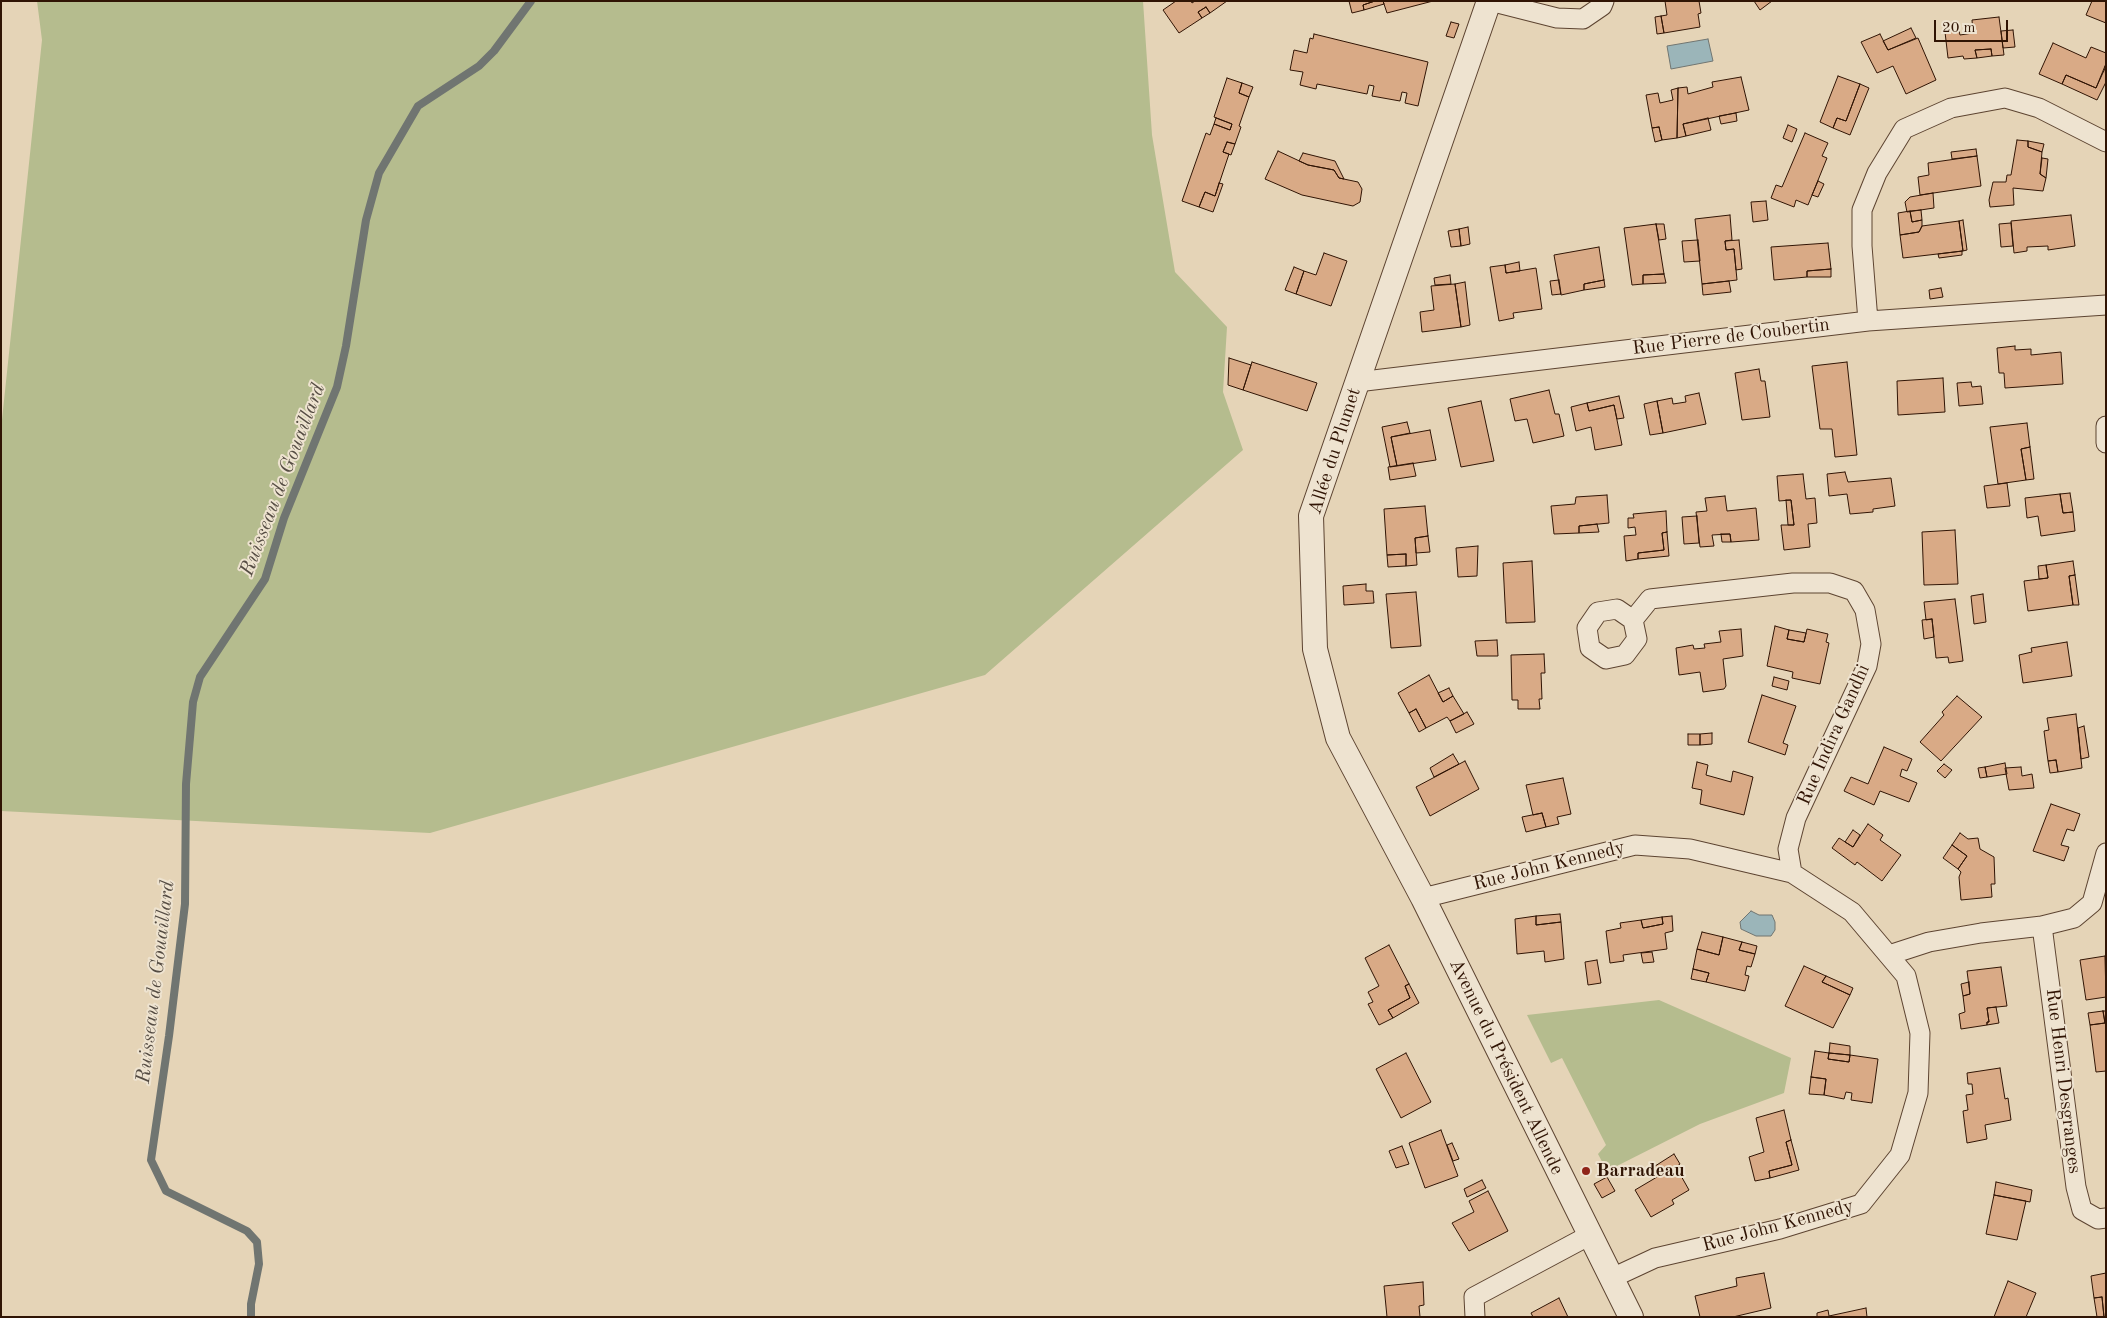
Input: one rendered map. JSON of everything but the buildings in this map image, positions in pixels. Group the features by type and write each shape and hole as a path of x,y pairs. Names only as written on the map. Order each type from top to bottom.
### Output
{"street":[{"path":"1489,1 1557,18 1582,19 1602,6 1604,1"},
{"name":"Allée du Plumet","path":"1423,898 1338,738 1315,649 1311,516 1489,1"},
{"path":"1868,321 1862,246 1862,210 1877,173 1904,130 1952,108 2006,98 2040,108 2106,142"},
{"name":"Rue Pierre de Coubertin","path":"1358,382 1868,321 2106,305"},
{"path":"2106,426 2106,442"},
{"name":"Rue Indira Gandhi","path":"1633,620 1650,599 1793,583 1830,584 1854,592 1865,610 1871,644 1867,666 1796,818 1788,849 1792,873"},
{"name":"Rue John Kennedy","path":"1423,898 1635,844 1690,849 1792,873 1852,912 1906,976 1920,1033 1918,1093 1900,1155 1861,1204 1780,1229 1655,1258 1612,1278"},
{"path":"1888,955 1929,942 1981,933 2042,926 2074,918 2092,903 2106,853"},
{"name":"Avenue du Président Allende","path":"1423,898 1631,1317"},
{"name":"Rue Henri Desgranges","path":"2042,926 2076,1187 2082,1210 2098,1219 2106,1218"},
{"path":"1475,1317 1474,1297 1590,1236"}],"green space":[{"path":"37,1 1143,1 1152,135 1175,272 1227,327 1223,392 1243,450 985,675 430,833 1,811 1,429 42,40"},
{"path":"1659,1000 1791,1058 1784,1093 1700,1124 1607,1171 1598,1154 1606,1145 1562,1058 1551,1063 1527,1015"}],"water":[{"path":"1708,39 1713,61 1671,69 1667,46"},
{"path":"1751,911 1759,915 1772,915 1775,922 1775,930 1771,936 1756,936 1741,929 1740,922"}],"waterway":[{"name":"Ruisseau de Gouaillard","path":"251,1317 251,1304 259,1264 257,1242 247,1231 166,1191 151,1160 169,1036 185,904 186,784 193,702 200,677 265,579 284,518 337,387 346,346 366,220 379,173 418,106 479,66 494,51 531,1"}],"place":[{"name":"Barradeau","path":"1586,1171"}]}
